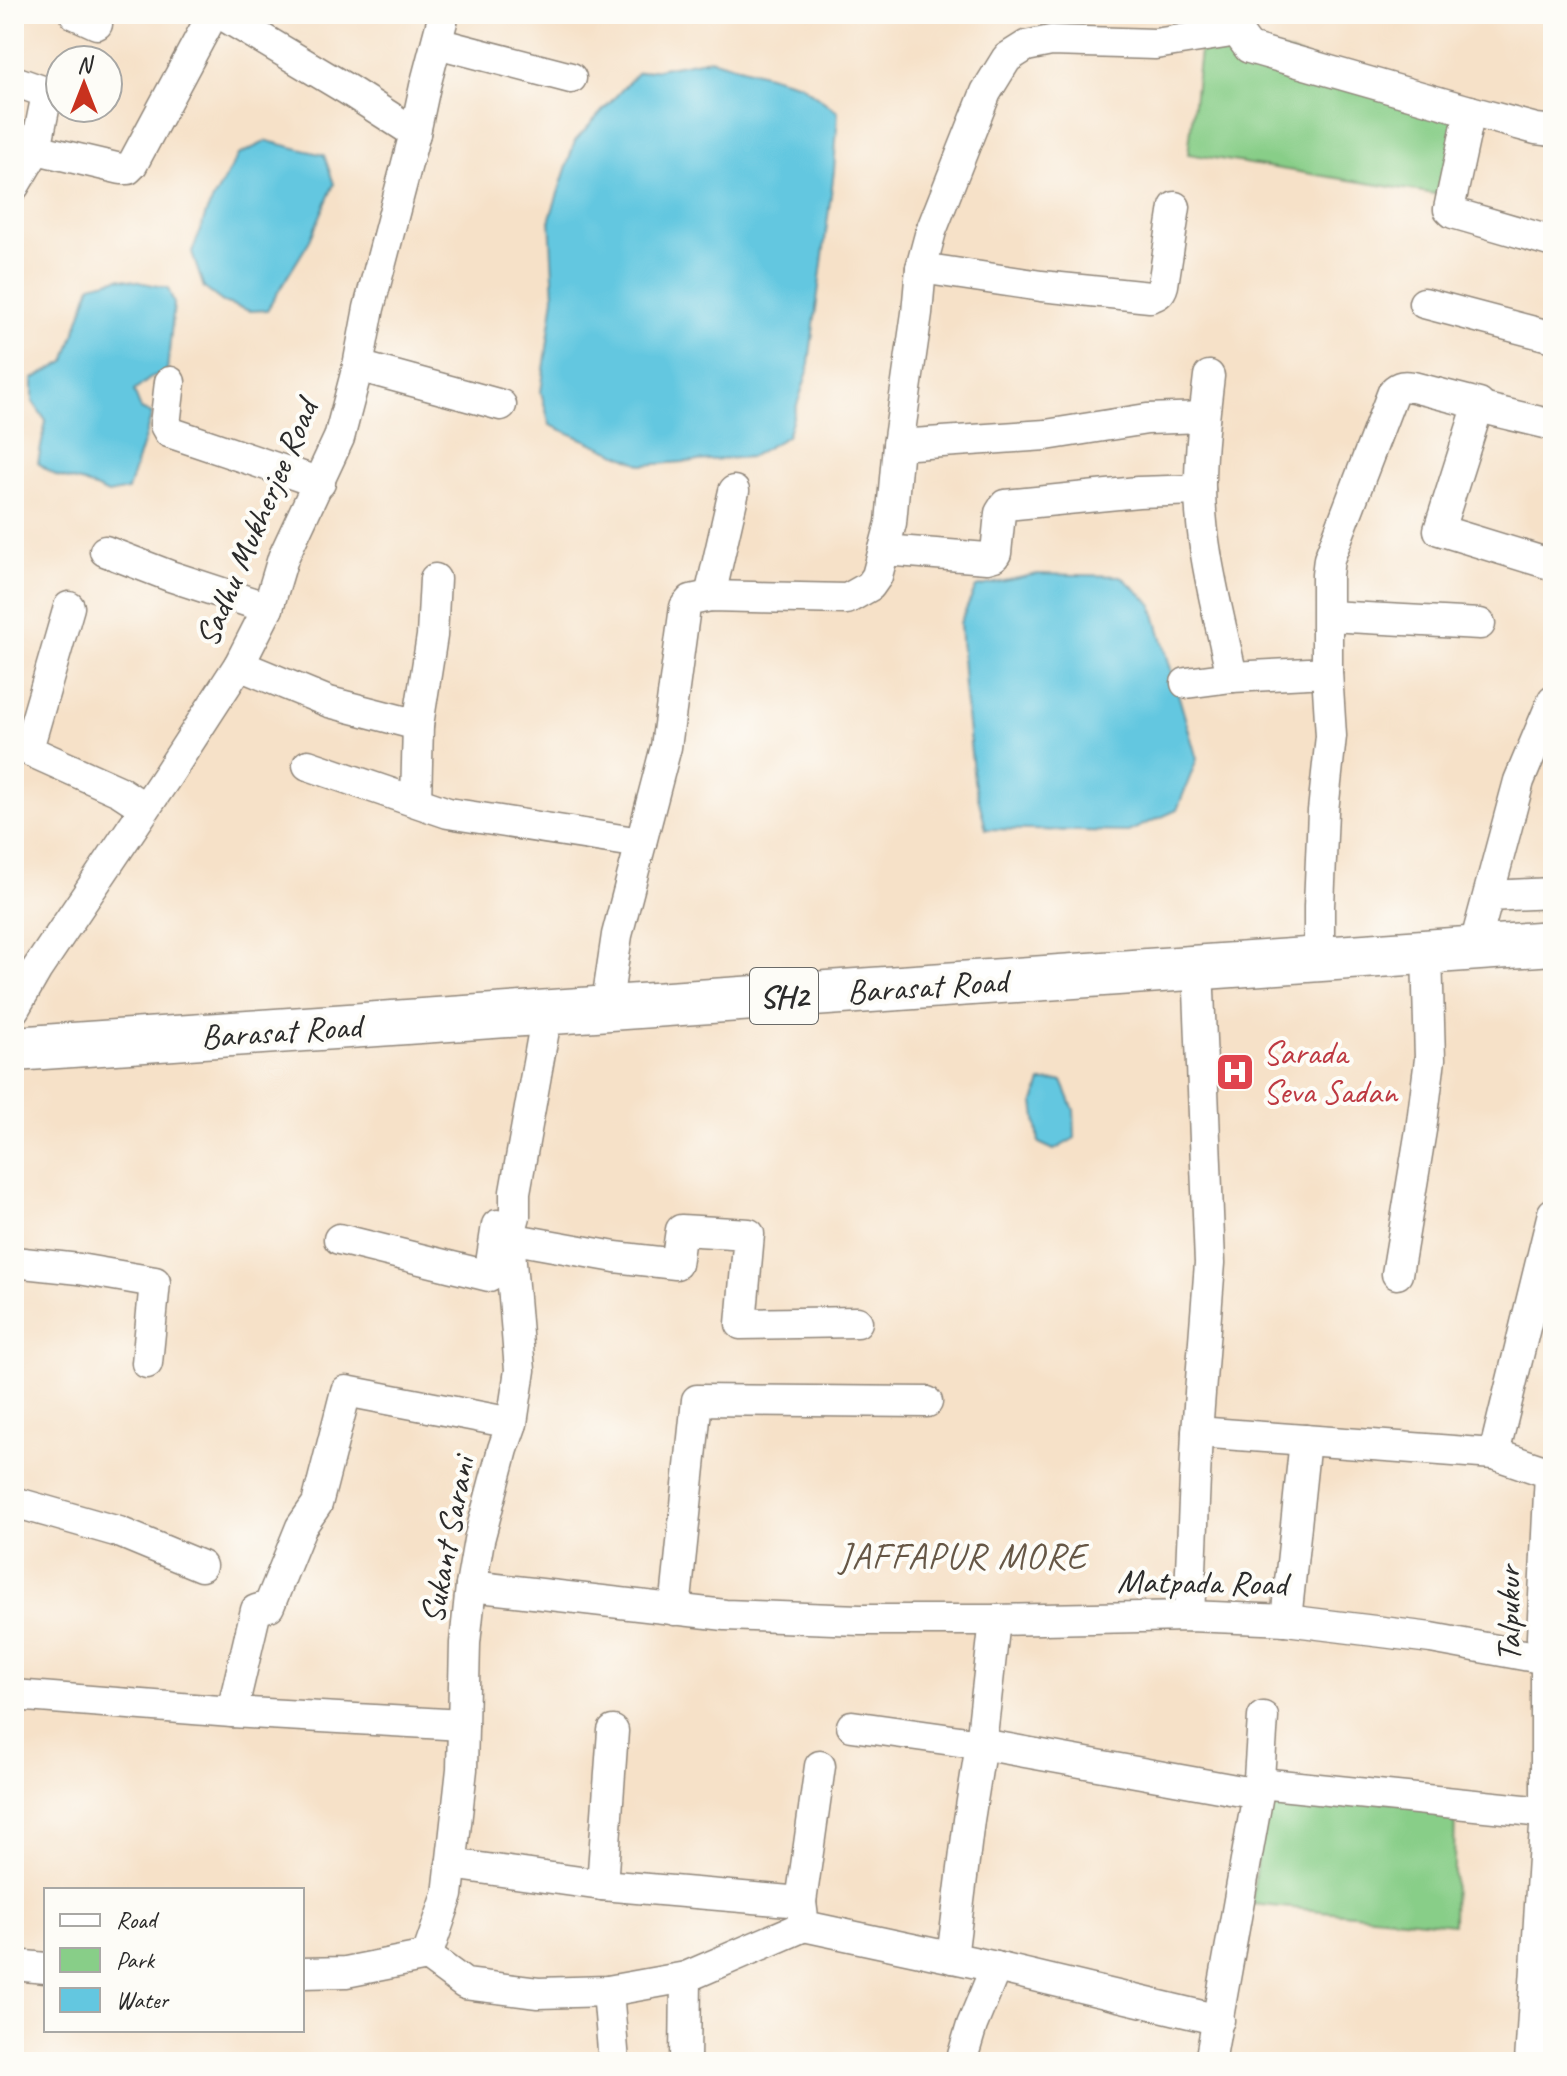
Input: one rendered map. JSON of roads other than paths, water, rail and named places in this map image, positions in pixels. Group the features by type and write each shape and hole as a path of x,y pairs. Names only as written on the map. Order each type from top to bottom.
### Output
{"main road":[{"name":"Barasat Road","path":"14,1049 1553,943"}],"street":[{"path":"36,149 128,169 213,14"},
{"path":"221,14 415,133"},
{"name":"Sadhu Mukherjee Road","path":"14,1009 37,969 239,665 268,608 283,558 339,438 444,14"},
{"path":"606,1009 617,935 666,747 685,607 691,600 710,596 847,599 870,586 877,576 891,523 921,268 931,231 958,159 986,92 1007,58 1026,46 1051,41 1155,44 1225,33 1239,22 1249,48 1470,111 1553,131"},
{"path":"437,43 571,78"},
{"path":"14,81 47,94 36,149 14,186"},
{"path":"1470,111 1449,209 1453,213 1553,242"},
{"path":"921,268 1041,286 1156,296 1163,285 1175,207"},
{"path":"1424,303 1553,337"},
{"path":"358,366 501,405"},
{"path":"1209,376 1200,490 1202,523 1232,677"},
{"path":"170,382 165,425 169,432 320,483"},
{"path":"1319,960 1323,811 1331,736 1327,672 1329,559 1393,392 1398,387 1405,386 1479,404 1439,530 1553,565"},
{"path":"1478,407 1553,425"},
{"path":"898,445 1046,435 1147,419 1204,417"},
{"path":"884,550 987,558 996,553 1000,513 1005,505 1122,493 1200,490"},
{"path":"710,596 734,491"},
{"path":"105,551 268,608"},
{"path":"416,801 418,725 432,636 435,579"},
{"path":"69,607 29,745 30,751 119,791 145,808"},
{"path":"1328,616 1480,624"},
{"path":"239,665 329,702 418,725"},
{"path":"1186,683 1232,677 1327,672"},
{"path":"1474,948 1519,781 1553,700"},
{"path":"308,765 448,813 641,843"},
{"path":"1489,896 1553,893"},
{"path":"1397,1274 1430,1059 1427,953"},
{"path":"1189,1616 1197,1432 1210,1263 1198,966"},
{"name":"Sukant Sarani","path":"427,1956 448,1895 462,1769 465,1643 471,1586 479,1540 512,1423 520,1370 512,1227 515,1192 547,1013"},
{"path":"339,1239 489,1276 499,1214 512,1227 615,1257 676,1264 681,1230 749,1234 741,1324 857,1322"},
{"path":"1197,1432 1494,1454 1551,1232"},
{"path":"14,1262 155,1282 147,1363"},
{"path":"232,1712 256,1610 269,1606 301,1527 317,1504 346,1391 512,1423"},
{"path":"675,1610 697,1400 927,1402"},
{"path":"1286,1620 1305,1440"},
{"name":"Talpukur","path":"1494,1454 1550,1473 1542,1637 1546,1659 1550,1812 1530,2062"},
{"path":"14,1502 119,1532 201,1566"},
{"name":"Matpada Road","path":"471,1586 725,1615 995,1620 1189,1616 1286,1620 1431,1638 1546,1659"},
{"path":"952,1958 995,1620"},
{"path":"14,1695 232,1712 463,1725"},
{"path":"1210,2062 1259,1788 1263,1717"},
{"path":"852,1726 1259,1788 1550,1812"},
{"path":"602,1885 613,1731"},
{"path":"803,1914 820,1766"},
{"path":"451,1864 803,1914 952,1958 1219,2020"},
{"path":"304,1973 346,1972 427,1956 465,1984 538,1993 608,1991 686,1977 803,1914"},
{"path":"14,1965 44,1968"},
{"path":"961,2062 972,2025 996,1967"},
{"path":"685,2062 686,1977"},
{"path":"608,1991 614,2062"}],"water":[{"path":"710,59 800,84 838,112 834,171 808,371 787,436 750,457 643,465 550,425 541,392 554,297 550,218 575,141 637,73"},
{"path":"267,141 324,155 334,184 310,240 267,310 250,311 223,302 204,288 192,253 207,211 238,155"},
{"path":"120,278 168,288 174,304 167,371 152,377 134,391 141,409 152,414 128,490 108,494 57,476 38,463 46,421 33,402 33,379 65,362 91,285"},
{"path":"1037,574 1121,576 1152,604 1197,759 1177,810 1128,832 986,829 974,781 960,623 976,587"},
{"path":"1062,1081 1074,1110 1075,1138 1054,1150 1039,1143 1034,1102 1041,1082"}],"place":[{"name":"Sarada Seva Sadan","path":"1235,1072"}],"district":[{"name":"JAFFAPUR MORE","path":"963,1556"}]}
